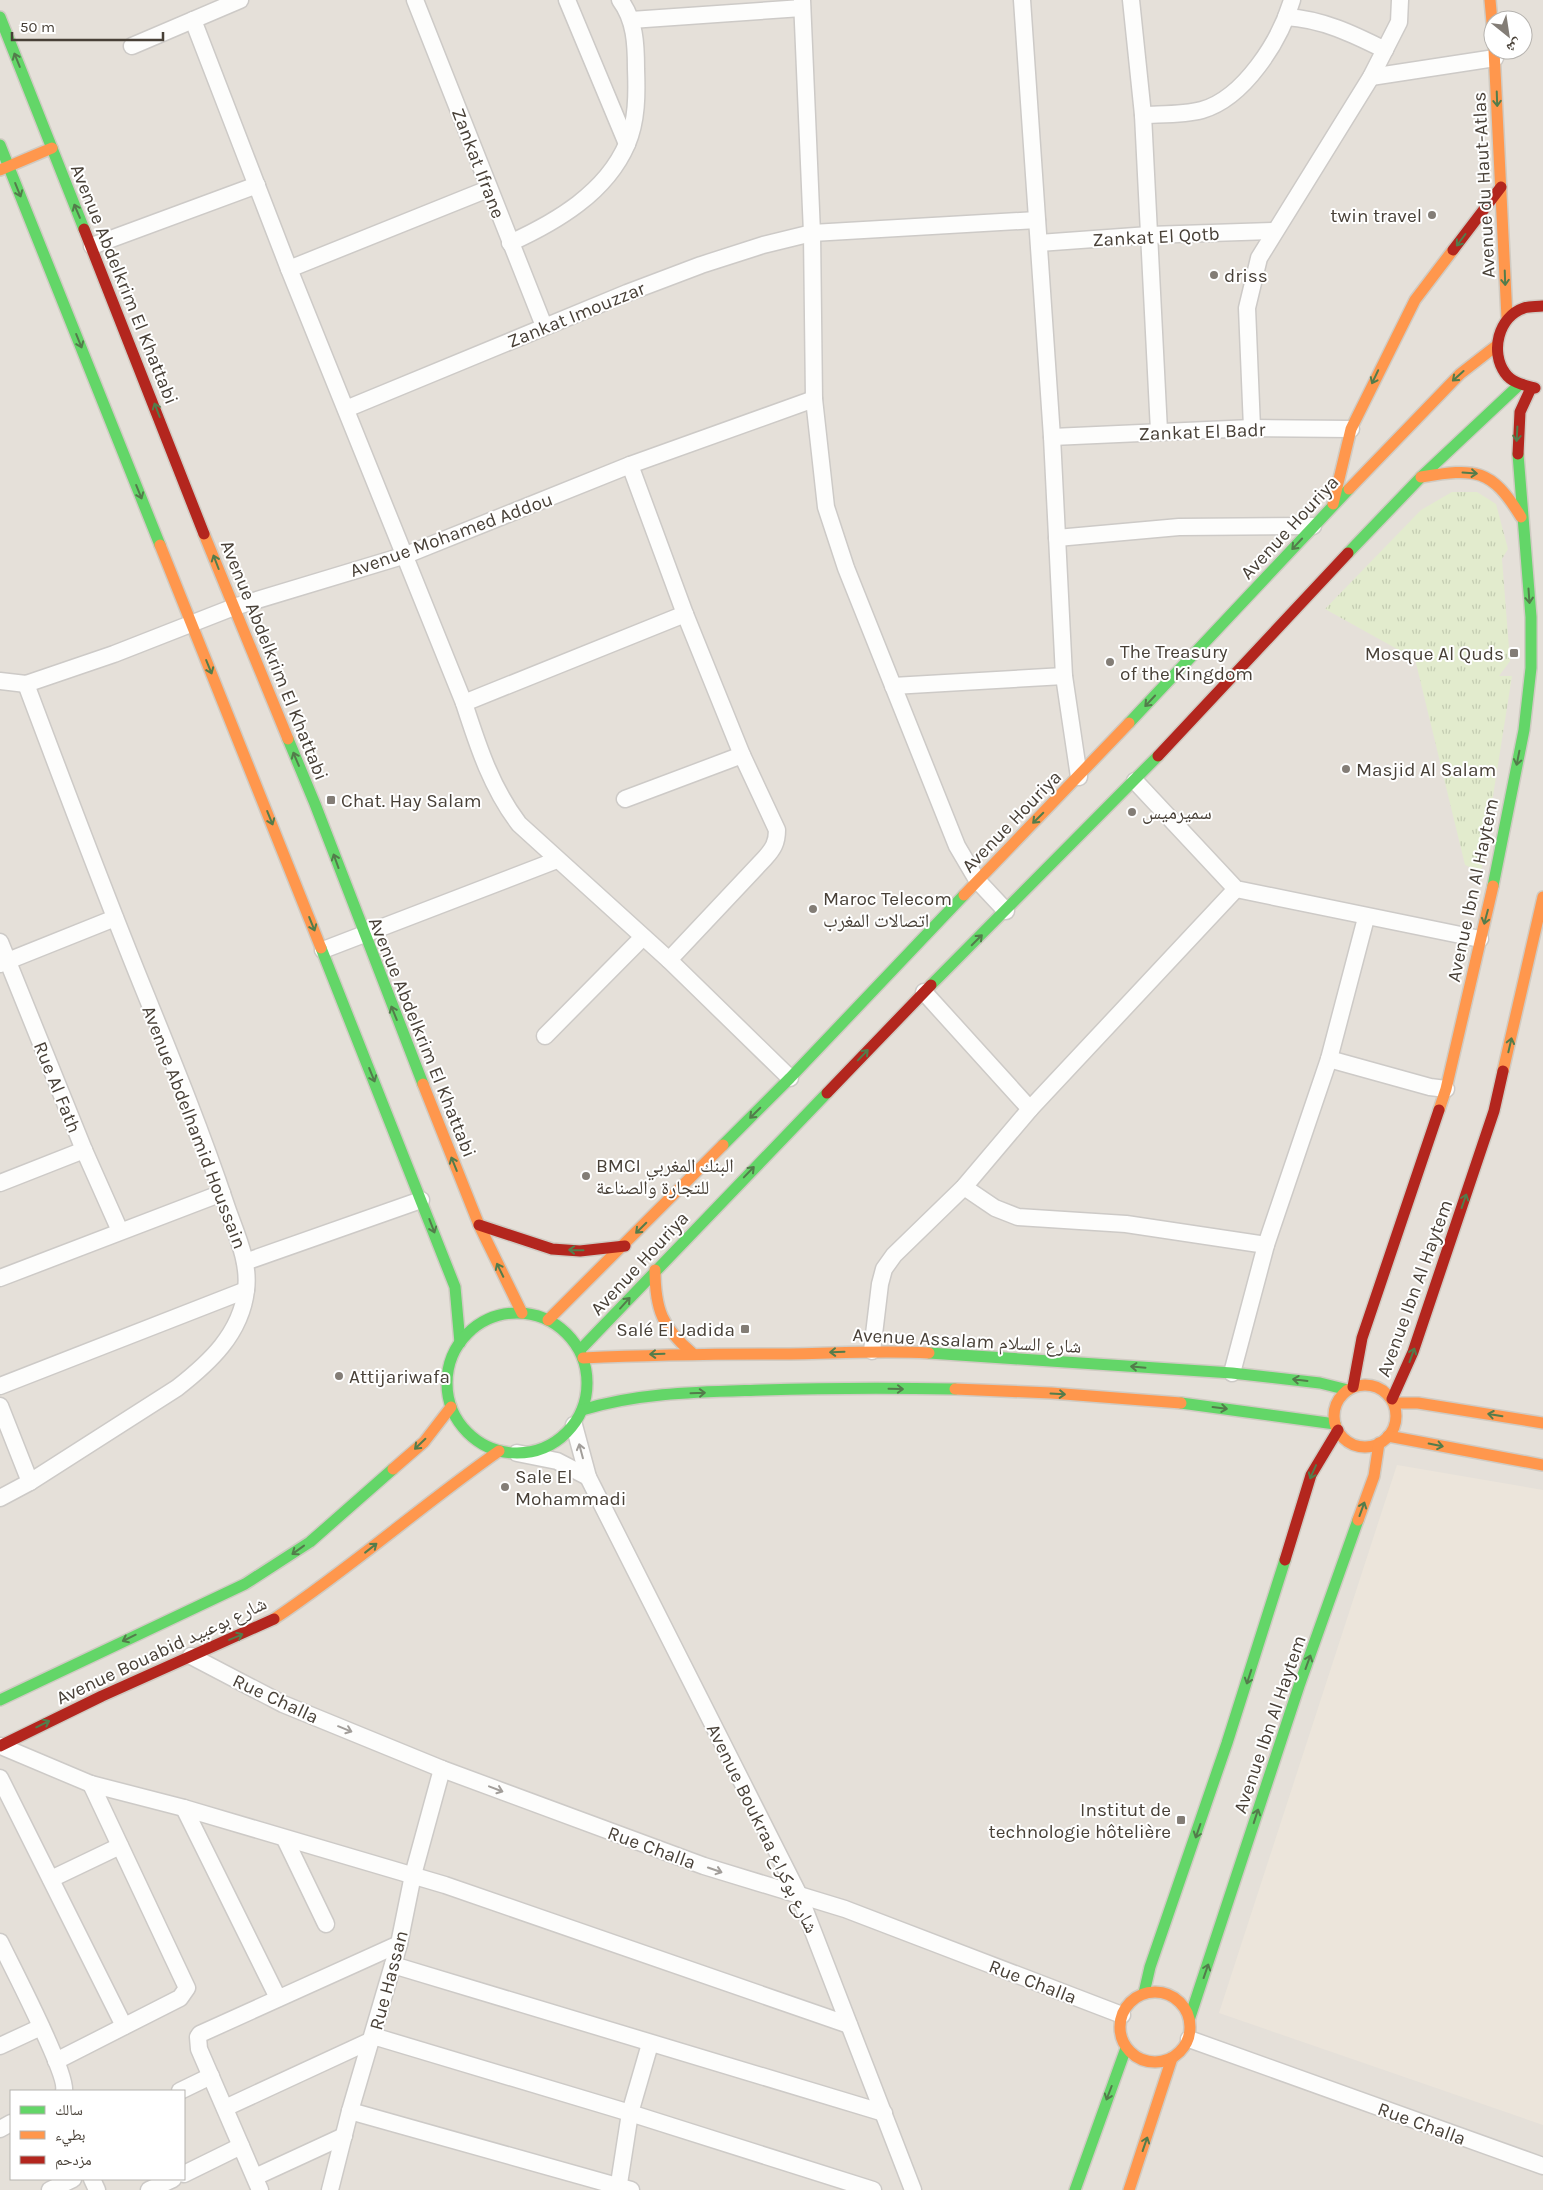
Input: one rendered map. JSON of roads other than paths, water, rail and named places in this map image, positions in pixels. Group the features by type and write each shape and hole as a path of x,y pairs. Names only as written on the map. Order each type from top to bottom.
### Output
{"street":[{"path":"132,46 240,0"},
{"name":"Zankat Ifrane","path":"415,0 488,189 544,326"},
{"path":"568,0 627,144"},
{"path":"510,243 548,224 583,200 606,176 627,144 637,97 636,57 632,20 620,0"},
{"path":"1022,0 1052,437 1064,676 1078,777"},
{"path":"1131,0 1144,115 1159,431"},
{"path":"1144,115 1200,111 1231,96 1249,77 1275,39 1292,0"},
{"path":"1252,428 1247,308 1259,258 1274,231 1372,77 1398,22 1400,0"},
{"path":"632,20 802,4 812,233 814,399 826,507 846,568 957,846 977,880 1006,911"},
{"name":"Avenue Abdelkrim El Khattabi","path":"0,17 314,804 479,1225 522,1313"},
{"path":"1286,17 1326,24 1352,33 1385,50"},
{"path":"193,20 289,269 406,555 464,703 484,765 504,804 519,824 669,960 790,1078"},
{"path":"1372,77 1483,56"},
{"name":"Avenue du Haut-Atlas","path":"1495,60 1507,318"},
{"path":"0,145 4,168 191,622 422,1200 455,1287 460,1343"},
{"path":"4,168 52,148"},
{"path":"92,246 257,185"},
{"path":"1332,507 1351,429 1415,300 1501,187"},
{"path":"289,269 488,189"},
{"name":"Zankat Imouzzar","path":"346,409 544,326 702,265 763,245 812,233 1037,220"},
{"name":"Zankat El Qotb","path":"1039,243 1149,235 1274,231"},
{"path":"1543,306 1535,305 1520,309 1507,318 1498,335 1496,346 1502,369 1509,378 1525,386 1543,388"},
{"name":"Avenue Houriya","path":"548,1320 790,1078 977,880 1078,777 1423,410 1460,374 1496,346"},
{"name":"Avenue Houriya","path":"581,1354 655,1270 924,992 1135,781 1319,582 1421,477 1525,386"},
{"name":"Avenue Ibn Al Haytem","path":"1350,1388 1362,1338 1446,1088 1491,896 1528,697 1531,668 1531,617 1517,442 1525,386"},
{"name":"Avenue Mohamed Addou","path":"0,681 26,684 114,654 191,622 234,607 406,555 630,465 814,399"},
{"name":"Zankat El Badr","path":"1052,437 1252,428 1351,429"},
{"path":"630,465 685,614 742,755 774,821 777,840 766,858 669,960"},
{"path":"1421,477 1451,472 1486,475 1508,495 1524,523"},
{"path":"1057,538 1179,527 1313,526"},
{"path":"464,703 685,614"},
{"path":"893,686 1064,676"},
{"name":"Avenue Abdelhamid Houssain","path":"0,1498 30,1482 176,1388 198,1371 230,1336 240,1317 246,1290 245,1262 222,1193 183,1086 115,918 26,684"},
{"path":"625,800 742,755"},
{"path":"1135,781 1236,889 1366,918 1480,939"},
{"path":"323,950 363,933 557,860"},
{"path":"872,1351 877,1301 884,1269 894,1255 964,1187 1030,1109 1236,889"},
{"name":"Avenue Ibn Al Haytem","path":"1393,1401 1413,1352 1494,1111 1543,898"},
{"path":"4,962 115,918"},
{"path":"1232,1374 1266,1245 1329,1059 1366,918"},
{"path":"545,1036 643,938"},
{"name":"Rue Al Fath","path":"0,942 4,962 120,1231"},
{"path":"924,992 1030,1109"},
{"path":"1329,1059 1430,1087 1446,1088"},
{"path":"0,1183 84,1150"},
{"path":"964,1187 996,1208 1018,1217 1126,1224 1266,1245"},
{"path":"0,1278 222,1193"},
{"path":"245,1262 422,1200"},
{"path":"479,1225 552,1249 580,1251 624,1246"},
{"path":"655,1270 656,1308 664,1324 676,1340 692,1353"},
{"path":"0,1386 246,1290"},
{"path":"578,1418 587,1393 587,1375 581,1354 561,1328 548,1320 522,1313 498,1316 477,1326 460,1343 452,1358 448,1374 448,1391 451,1407 459,1422 470,1435 483,1445 499,1451 557,1461 588,1477"},
{"name":"Avenue Assalam شارع السلام","path":"581,1354 774,1354 872,1351 1040,1359 1232,1374 1350,1388"},
{"path":"1384,1440 1396,1420 1393,1401 1381,1389 1367,1385 1350,1388 1336,1405 1336,1427 1345,1439 1356,1445 1368,1446 1384,1440 1543,1465"},
{"path":"517,1453 535,1451 552,1444 578,1418 608,1401 648,1394 829,1388 996,1390 1134,1398 1336,1427"},
{"path":"1393,1401 1418,1403 1543,1423"},
{"path":"0,1406 30,1482"},
{"name":"Avenue Bouabid شارع بوعبيد","path":"2,1695 245,1584 280,1563 310,1542 424,1442 451,1407"},
{"name":"Avenue Boukraa شارع بوكراع","path":"578,1418 588,1477 799,1895 913,2190"},
{"name":"Avenue Ibn Al Haytem","path":"1144,1993 1150,1967 1230,1734 1312,1475 1336,1427"},
{"name":"Avenue Ibn Al Haytem","path":"1190,2017 1299,1686 1384,1440"},
{"name":"Avenue Bouabid شارع بوعبيد","path":"0,1746 39,1725 242,1635 288,1609 343,1570 458,1480 499,1451"},
{"name":"Rue Challa","path":"191,1656 283,1704 442,1769 617,1836 749,1881 845,1909 1122,2015"},
{"path":"0,1746 91,1784 184,1808 284,1839 413,1875 849,2026"},
{"name":"Rue Hassan","path":"330,2190 350,2112 399,1944 413,1875 442,1769"},
{"path":"0,1778 124,2026"},
{"path":"56,2061 180,1998 187,1988 91,1784"},
{"path":"184,1808 278,1998"},
{"path":"284,1839 326,1924"},
{"path":"51,1879 120,1846"},
{"path":"0,1942 5,1965 40,2027 56,2061 65,2085 64,2090"},
{"path":"344,2136 258,2184 198,2045 198,2037 200,2034 399,1944"},
{"path":"393,1965 884,2113"},
{"path":"1158,1991 1172,1995 1181,2002 1190,2017 1189,2039 1182,2050 1172,2058 1152,2062 1138,2058 1126,2048 1120,2026 1122,2015 1130,2002 1144,1993 1158,1991"},
{"path":"0,2046 40,2027"},
{"path":"225,2108 372,2038 630,2113 873,2190"},
{"name":"Rue Challa","path":"1189,2039 1543,2166"},
{"path":"350,2112 622,2189 630,2113 650,2044"},
{"path":"1075,2190 1126,2048"},
{"path":"1129,2190 1172,2058"},
{"path":"182,2090 211,2076"},
{"path":"185,2174 241,2146"},
{"path":"50,2190 71,2180"},
{"path":"149,2190 171,2180"}],"place":[{"name":"twin travel","path":"1432,215"},
{"name":"driss","path":"1214,275"},
{"name":"Mosque Al Quds","path":"1514,653"},
{"name":"The Treasury of the Kingdom","path":"1110,662"},
{"name":"Masjid Al Salam","path":"1346,769"},
{"name":"Chat. Hay Salam","path":"331,800"},
{"name":"سميرميس","path":"1132,812"},
{"name":"Maroc Telecom اتصالات المغرب","path":"813,909"},
{"name":"BMCI البنك المغربي للتجارة والصناعة","path":"586,1176"},
{"name":"Salé El Jadida","path":"745,1329"},
{"name":"Attijariwafa","path":"339,1376"},
{"name":"Sale El Mohammadi","path":"505,1487"},
{"name":"Institut de technologie hôtelière","path":"1181,1820"}]}
